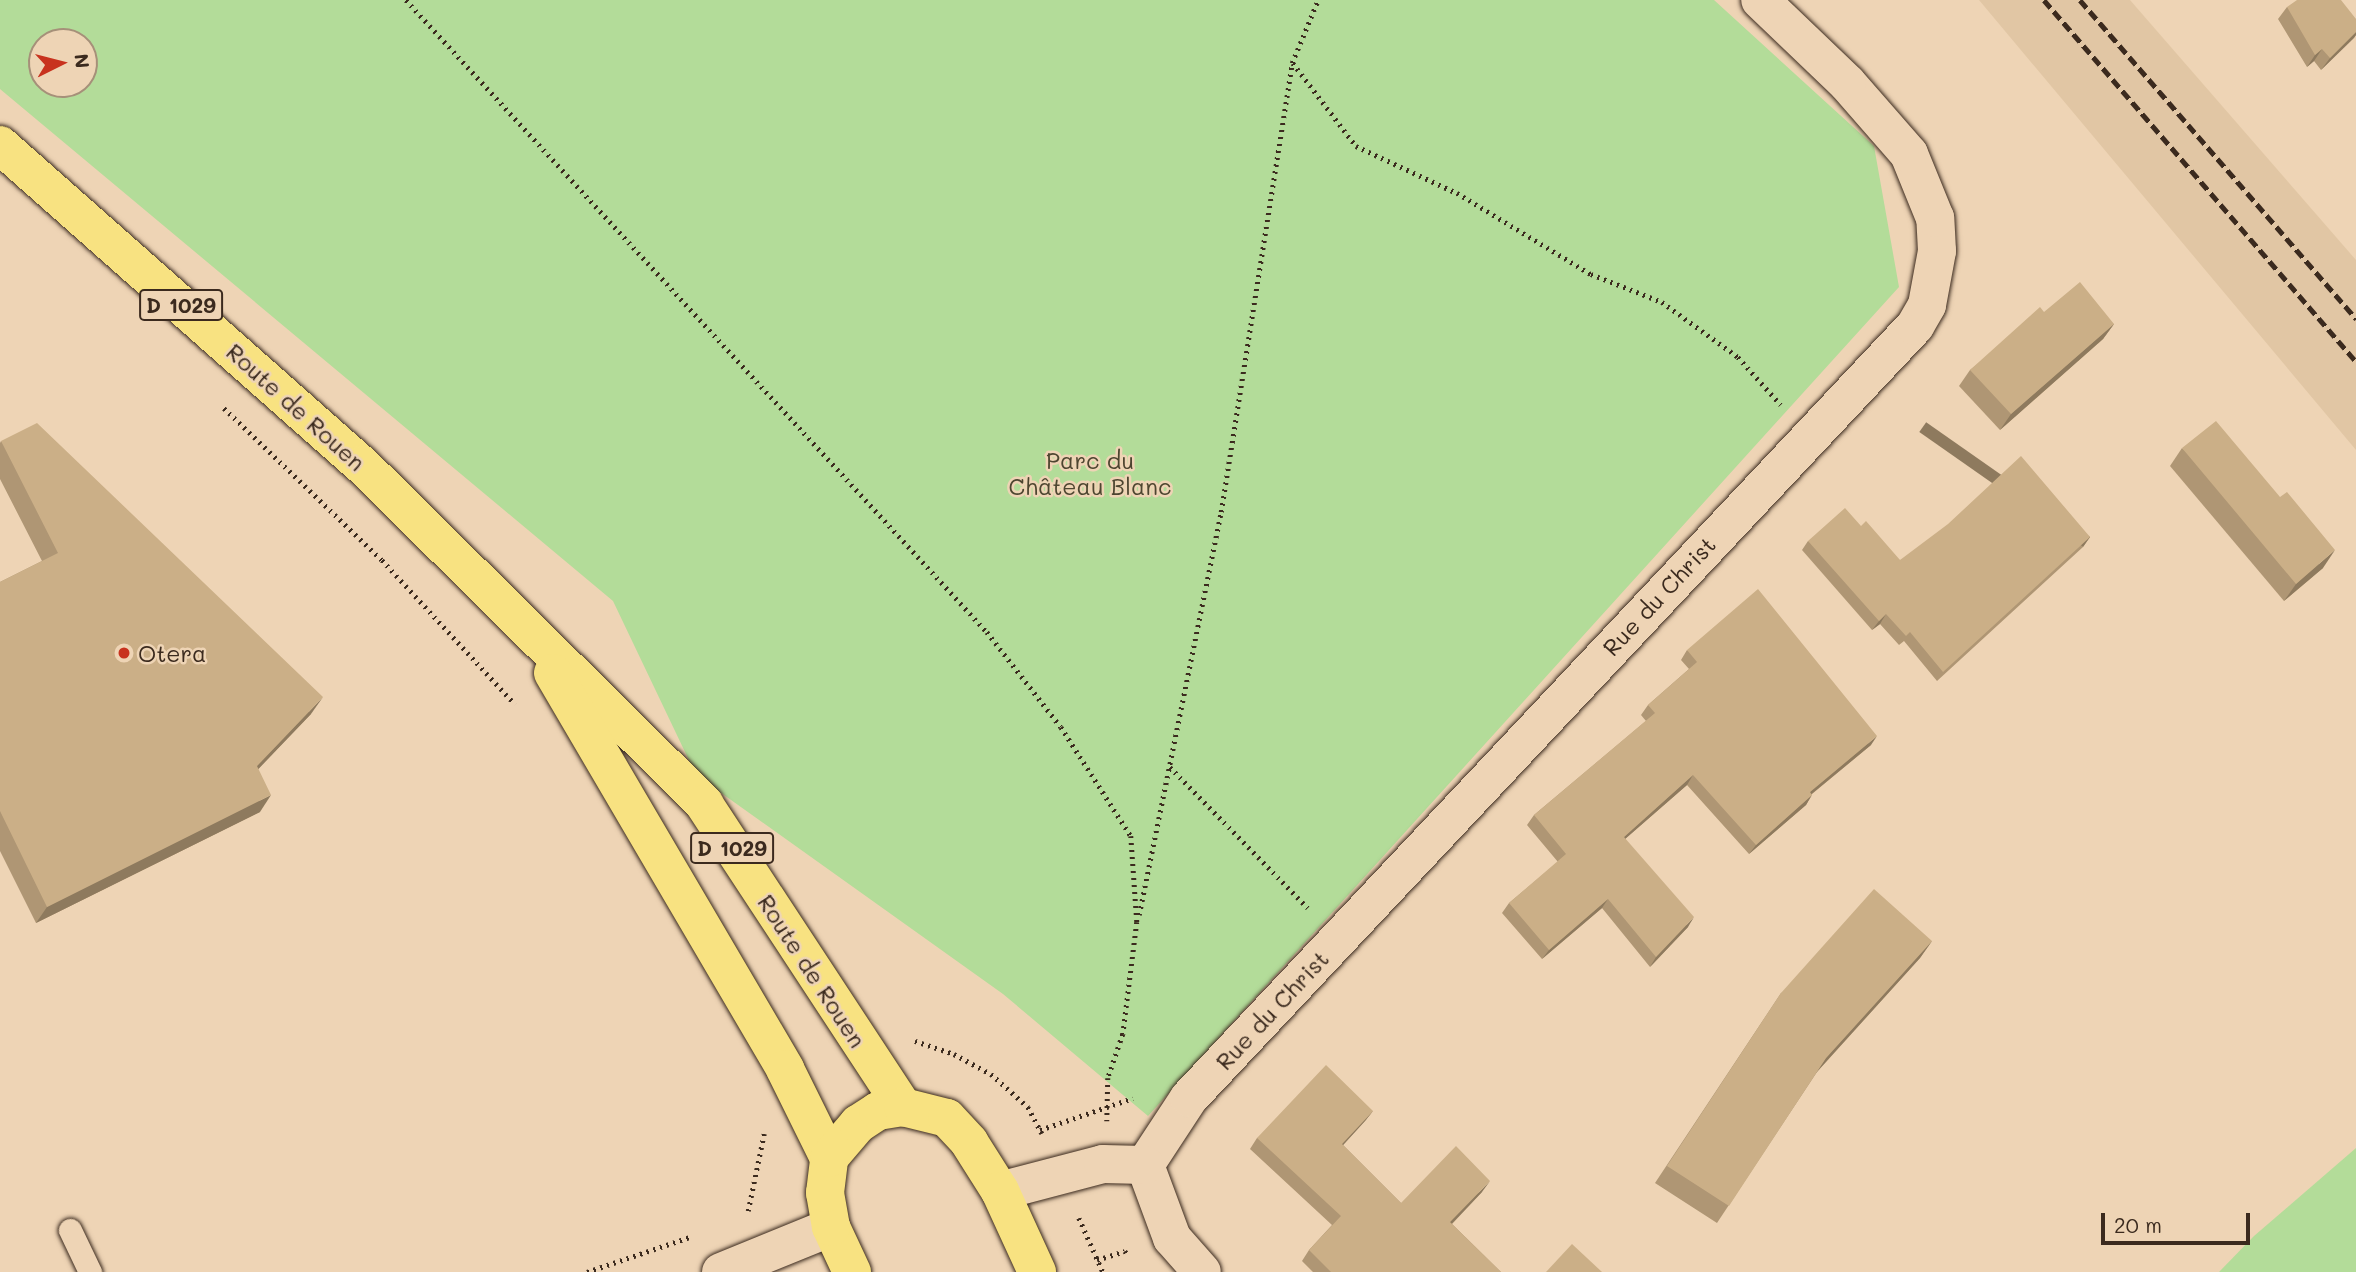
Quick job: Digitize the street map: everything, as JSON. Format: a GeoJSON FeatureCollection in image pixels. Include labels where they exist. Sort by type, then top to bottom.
{"type":"FeatureCollection","features":[{"type":"Feature","properties":{"kind":"main road","name":"Route de Rouen"},"geometry":{"type":"LineString","coordinates":[[0,145],[362,464],[704,804],[903,1107]]}},
{"type":"Feature","properties":{"kind":"main road","name":"Route de Rouen"},"geometry":{"type":"LineString","coordinates":[[521,621],[778,1057],[829,1158]]}},
{"type":"Feature","properties":{"kind":"main road"},"geometry":{"type":"LineString","coordinates":[[852,1272],[831,1227],[825,1193],[829,1158],[858,1124],[878,1111],[903,1107],[947,1118],[969,1142],[1000,1191],[1037,1272]]}},
{"type":"Feature","properties":{"kind":"street","name":"Rue du Christ"},"geometry":{"type":"LineString","coordinates":[[1145,1165],[1189,1098],[1915,326],[1927,305],[1937,251],[1935,218],[1909,154],[1847,83],[1760,0]]}},
{"type":"Feature","properties":{"kind":"street"},"geometry":{"type":"LineString","coordinates":[[1000,1191],[1103,1164],[1145,1165],[1172,1238],[1202,1272]]}},
{"type":"Feature","properties":{"kind":"street"},"geometry":{"type":"LineString","coordinates":[[721,1272],[831,1227]]}},
{"type":"Feature","properties":{"kind":"lane"},"geometry":{"type":"LineString","coordinates":[[70,1230],[90,1272]]}},
{"type":"Feature","properties":{"kind":"path"},"geometry":{"type":"LineString","coordinates":[[406,0],[987,632],[1061,727],[1131,836],[1137,922]]}},
{"type":"Feature","properties":{"kind":"path"},"geometry":{"type":"LineString","coordinates":[[1103,1164],[1108,1078],[1123,1034],[1137,922],[1221,512],[1293,63],[1318,0]]}},
{"type":"Feature","properties":{"kind":"path"},"geometry":{"type":"LineString","coordinates":[[1293,63],[1356,146],[1457,193],[1591,274],[1662,302],[1738,357],[1786,412]]}},
{"type":"Feature","properties":{"kind":"path"},"geometry":{"type":"LineString","coordinates":[[221,405],[382,560],[524,714]]}},
{"type":"Feature","properties":{"kind":"path"},"geometry":{"type":"LineString","coordinates":[[1169,766],[1314,913]]}},
{"type":"Feature","properties":{"kind":"path"},"geometry":{"type":"LineString","coordinates":[[587,1272],[698,1234]]}},
{"type":"Feature","properties":{"kind":"path"},"geometry":{"type":"LineString","coordinates":[[1097,1260],[1125,1251],[1131,1258]]}},
{"type":"Feature","properties":{"kind":"shaded area"},"geometry":{"type":"Polygon","coordinates":[[[1979,0],[2130,0],[2356,260],[2356,450],[1979,0]]]}},
{"type":"Feature","properties":{"kind":"green space","name":"Parc du Château Blanc"},"geometry":{"type":"Polygon","coordinates":[[[0,0],[1714,0],[1874,146],[1899,287],[1148,1116],[1003,994],[696,775],[613,601],[0,89],[0,0]]]}},
{"type":"Feature","properties":{"kind":"green space"},"geometry":{"type":"Polygon","coordinates":[[[2356,1148],[2356,1272],[2219,1272],[2254,1236],[2356,1148]]]}},
{"type":"Feature","properties":{"kind":"building"},"geometry":{"type":"Polygon","coordinates":[[[2297,0],[2341,0],[2356,19],[2356,32],[2330,58],[2322,49],[2315,55],[2287,7],[2297,0]]]}},
{"type":"Feature","properties":{"kind":"building"},"geometry":{"type":"Polygon","coordinates":[[[2080,282],[2114,324],[2011,414],[1970,370],[2040,307],[2044,312],[2080,282]]]}},
{"type":"Feature","properties":{"kind":"building"},"geometry":{"type":"Polygon","coordinates":[[[2216,421],[2280,497],[2287,492],[2335,550],[2296,584],[2182,448],[2216,421]]]}},
{"type":"Feature","properties":{"kind":"building","name":"Otera"},"geometry":{"type":"Polygon","coordinates":[[[37,423],[323,697],[257,766],[271,795],[47,907],[0,811],[0,582],[58,553],[1,441],[37,423]]]}},
{"type":"Feature","properties":{"kind":"building"},"geometry":{"type":"Polygon","coordinates":[[[2021,456],[2090,537],[1943,672],[1910,632],[1906,636],[1886,614],[1879,621],[1808,541],[1845,508],[1861,526],[1866,521],[1900,560],[1948,524],[2021,456]]]}},
{"type":"Feature","properties":{"kind":"building"},"geometry":{"type":"Polygon","coordinates":[[[1758,589],[1877,736],[1810,792],[1812,795],[1756,845],[1693,775],[1624,837],[1694,917],[1656,957],[1608,899],[1549,950],[1509,903],[1566,854],[1534,815],[1655,713],[1648,705],[1697,662],[1687,650],[1758,589]]]}},
{"type":"Feature","properties":{"kind":"building"},"geometry":{"type":"Polygon","coordinates":[[[1874,889],[1932,941],[1826,1058],[1729,1206],[1667,1166],[1781,993],[1874,889]]]}},
{"type":"Feature","properties":{"kind":"building"},"geometry":{"type":"Polygon","coordinates":[[[1326,1065],[1373,1111],[1342,1144],[1401,1203],[1456,1146],[1490,1181],[1450,1222],[1501,1272],[1331,1272],[1309,1250],[1341,1216],[1257,1138],[1326,1065]]]}},
{"type":"Feature","properties":{"kind":"building"},"geometry":{"type":"Polygon","coordinates":[[[1572,1244],[1602,1272],[1546,1272],[1572,1244]]]}},
{"type":"Feature","properties":{"kind":"railway"},"geometry":{"type":"LineString","coordinates":[[2044,0],[2356,362]]}},
{"type":"Feature","properties":{"kind":"railway"},"geometry":{"type":"LineString","coordinates":[[2080,0],[2356,319]]}},
{"type":"Feature","properties":{"kind":"place","name":"Otera"},"geometry":{"type":"Point","coordinates":[124,653]}}]}
